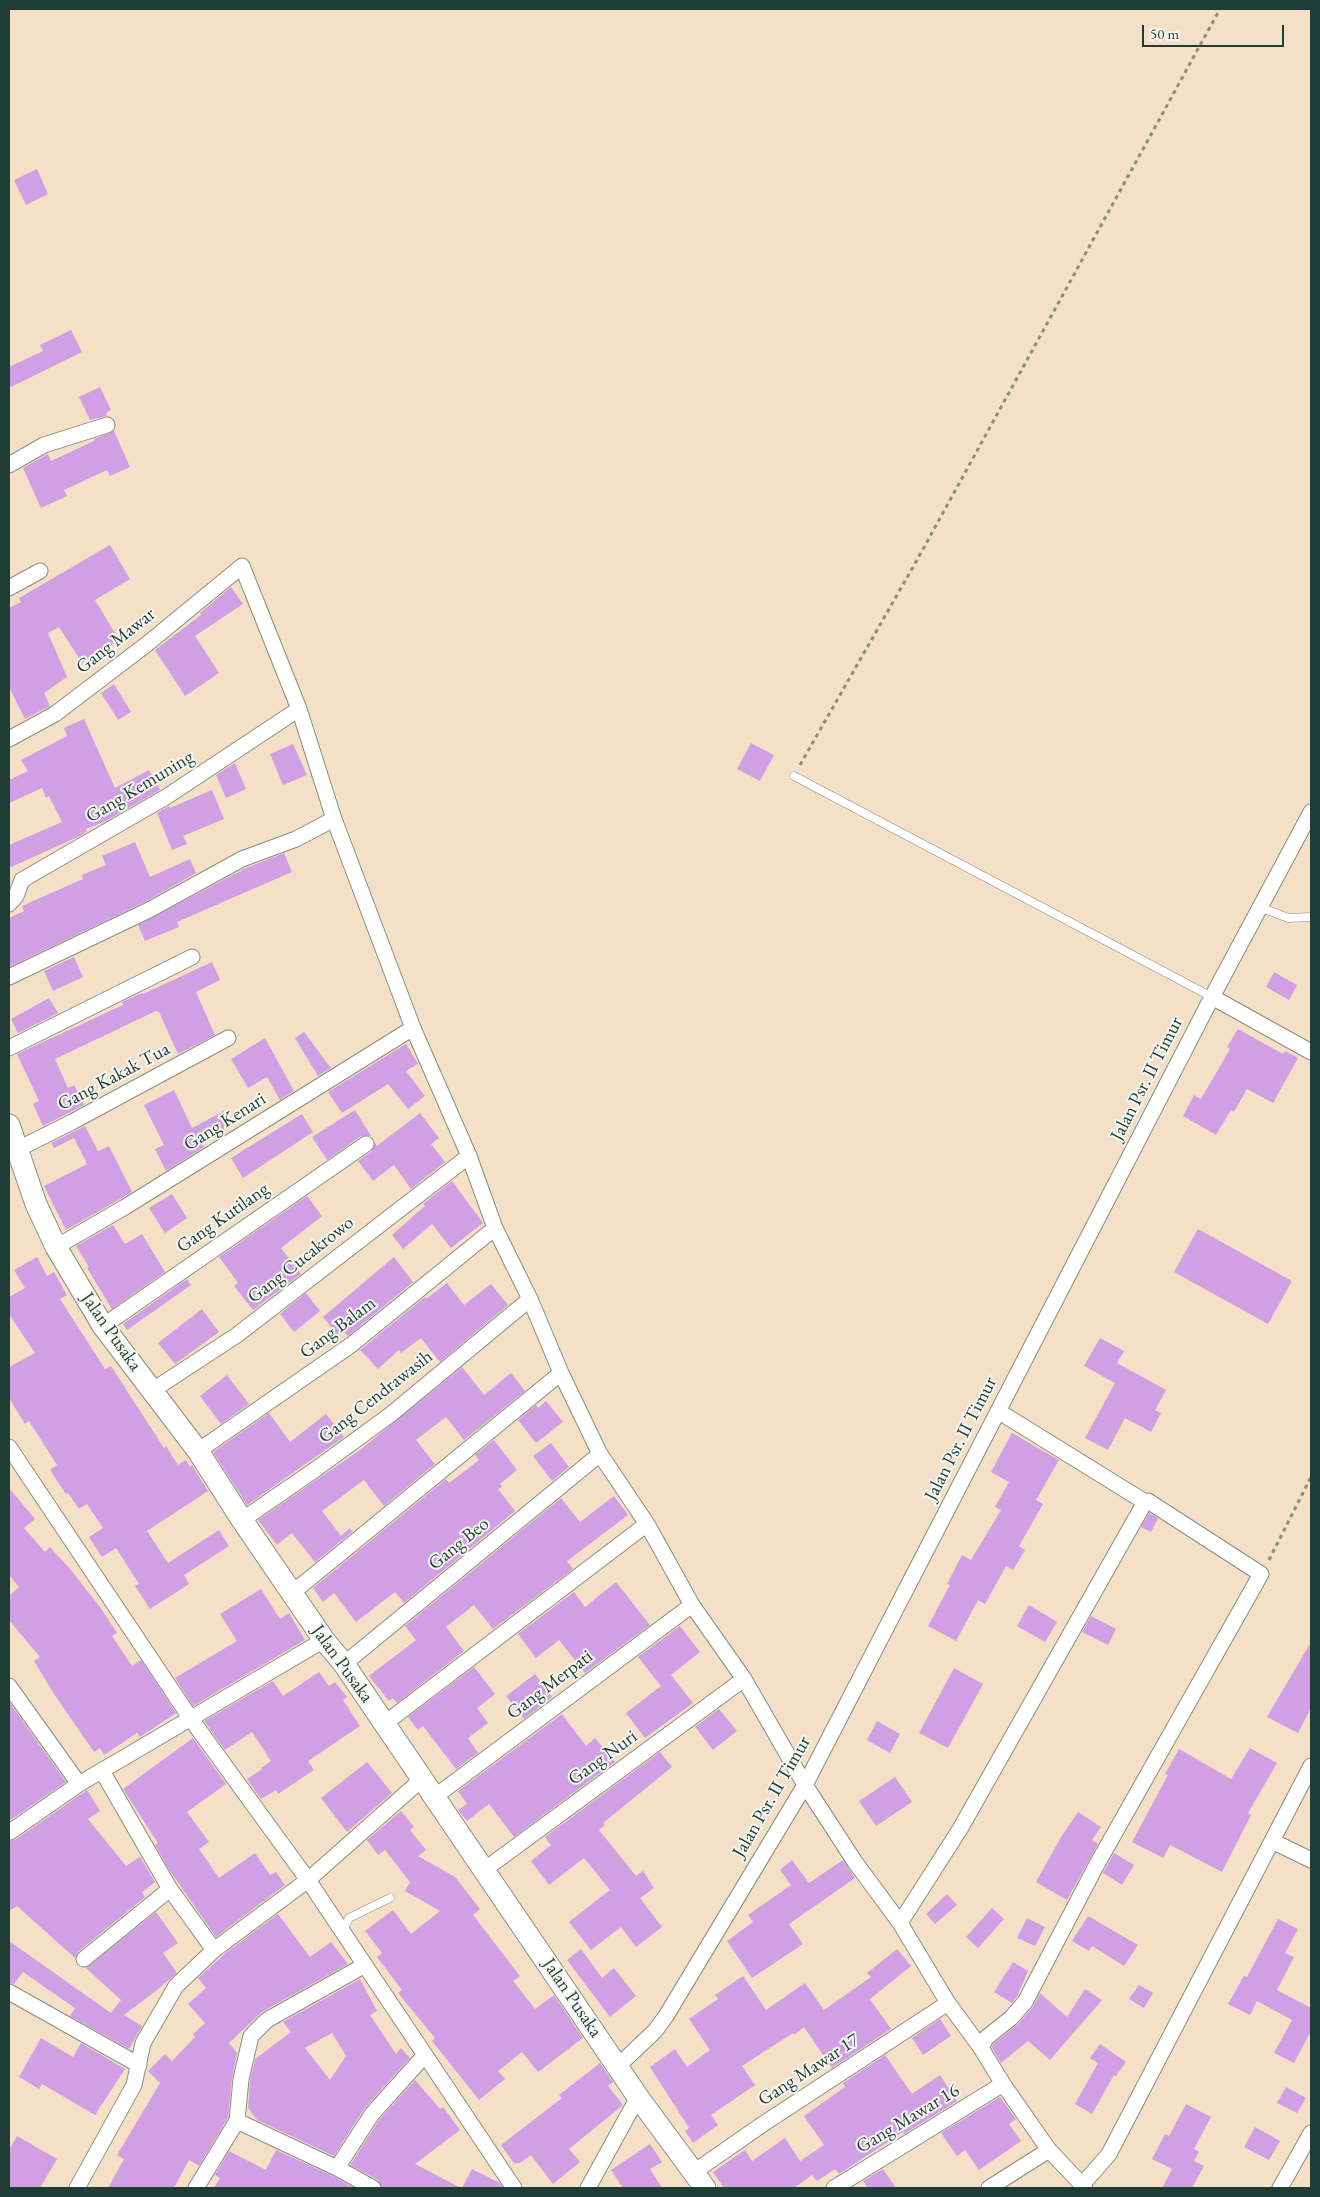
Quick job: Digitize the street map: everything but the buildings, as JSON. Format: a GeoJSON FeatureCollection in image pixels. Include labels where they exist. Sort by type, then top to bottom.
{"type":"FeatureCollection","features":[{"type":"Feature","properties":{"kind":"main road","name":"Jalan Pusaka"},"geometry":{"type":"LineString","coordinates":[[9,1125],[36,1204],[56,1247],[103,1326],[198,1451],[242,1520],[324,1640],[344,1664],[427,1789],[638,2097],[699,2180]]}},
{"type":"Feature","properties":{"kind":"street"},"geometry":{"type":"LineString","coordinates":[[9,464],[44,445],[107,425]]}},
{"type":"Feature","properties":{"kind":"street","name":"Gang Mawar"},"geometry":{"type":"LineString","coordinates":[[9,739],[54,714],[147,644],[242,566],[299,708]]}},
{"type":"Feature","properties":{"kind":"street"},"geometry":{"type":"LineString","coordinates":[[9,588],[40,571]]}},
{"type":"Feature","properties":{"kind":"street"},"geometry":{"type":"LineString","coordinates":[[299,708],[334,819],[413,1028],[469,1156],[495,1228],[530,1299],[561,1373],[600,1454],[647,1524],[692,1605],[744,1679],[805,1785],[855,1862],[900,1923],[948,2003],[981,2048],[1003,2084],[1049,2150],[1083,2186],[1109,2154],[1311,1766]]}},
{"type":"Feature","properties":{"kind":"street","name":"Gang Kemuning"},"geometry":{"type":"LineString","coordinates":[[9,904],[16,896],[22,880],[166,797],[299,708]]}},
{"type":"Feature","properties":{"kind":"street","name":"Jalan Psr. II Timur"},"geometry":{"type":"LineString","coordinates":[[618,2066],[644,2042],[666,2016],[805,1785],[1212,997],[1311,812]]}},
{"type":"Feature","properties":{"kind":"street"},"geometry":{"type":"LineString","coordinates":[[9,977],[149,910],[242,859],[296,839],[334,819]]}},
{"type":"Feature","properties":{"kind":"street"},"geometry":{"type":"LineString","coordinates":[[9,1048],[192,957]]}},
{"type":"Feature","properties":{"kind":"street"},"geometry":{"type":"LineString","coordinates":[[1212,997],[1311,1052]]}},
{"type":"Feature","properties":{"kind":"street","name":"Gang Kenari"},"geometry":{"type":"LineString","coordinates":[[56,1247],[134,1202],[413,1028]]}},
{"type":"Feature","properties":{"kind":"street","name":"Gang Kakak Tua"},"geometry":{"type":"LineString","coordinates":[[18,1150],[228,1038]]}},
{"type":"Feature","properties":{"kind":"street","name":"Gang Kutilang"},"geometry":{"type":"LineString","coordinates":[[103,1326],[366,1144]]}},
{"type":"Feature","properties":{"kind":"street","name":"Gang Cucakrowo"},"geometry":{"type":"LineString","coordinates":[[153,1390],[237,1336],[469,1156]]}},
{"type":"Feature","properties":{"kind":"street","name":"Gang Balam"},"geometry":{"type":"LineString","coordinates":[[198,1451],[351,1346],[495,1228]]}},
{"type":"Feature","properties":{"kind":"street","name":"Gang Cendrawasih"},"geometry":{"type":"LineString","coordinates":[[242,1520],[390,1415],[530,1299]]}},
{"type":"Feature","properties":{"kind":"street"},"geometry":{"type":"LineString","coordinates":[[292,1593],[561,1373]]}},
{"type":"Feature","properties":{"kind":"street"},"geometry":{"type":"LineString","coordinates":[[981,2048],[986,2038],[1011,2018],[1026,2002],[1096,1866],[1261,1574],[1148,1501],[1145,1502],[998,1411]]}},
{"type":"Feature","properties":{"kind":"street"},"geometry":{"type":"LineString","coordinates":[[9,1447],[191,1719],[308,1880],[514,2188]]}},
{"type":"Feature","properties":{"kind":"street","name":"Gang Beo"},"geometry":{"type":"LineString","coordinates":[[344,1664],[600,1454]]}},
{"type":"Feature","properties":{"kind":"street"},"geometry":{"type":"LineString","coordinates":[[900,1923],[960,1828],[1142,1503],[1145,1502]]}},
{"type":"Feature","properties":{"kind":"street"},"geometry":{"type":"LineString","coordinates":[[384,1724],[647,1524]]}},
{"type":"Feature","properties":{"kind":"street","name":"Gang Merpati"},"geometry":{"type":"LineString","coordinates":[[77,2188],[134,2085],[143,2043],[182,1979],[214,1950],[427,1789],[692,1605]]}},
{"type":"Feature","properties":{"kind":"street"},"geometry":{"type":"LineString","coordinates":[[10,1832],[79,1784],[324,1640]]}},
{"type":"Feature","properties":{"kind":"street","name":"Gang Nuri"},"geometry":{"type":"LineString","coordinates":[[484,1870],[744,1679]]}},
{"type":"Feature","properties":{"kind":"street"},"geometry":{"type":"LineString","coordinates":[[9,1686],[79,1784]]}},
{"type":"Feature","properties":{"kind":"street"},"geometry":{"type":"LineString","coordinates":[[102,1770],[170,1889],[214,1950]]}},
{"type":"Feature","properties":{"kind":"street"},"geometry":{"type":"LineString","coordinates":[[1272,1841],[1311,1860]]}},
{"type":"Feature","properties":{"kind":"street"},"geometry":{"type":"LineString","coordinates":[[84,1959],[170,1889]]}},
{"type":"Feature","properties":{"kind":"street"},"geometry":{"type":"LineString","coordinates":[[196,2188],[237,2120],[247,2048],[254,2032],[267,2020],[364,1965]]}},
{"type":"Feature","properties":{"kind":"street"},"geometry":{"type":"LineString","coordinates":[[9,1992],[139,2065]]}},
{"type":"Feature","properties":{"kind":"street","name":"Gang Mawar 17"},"geometry":{"type":"LineString","coordinates":[[699,2180],[763,2124],[948,2003]]}},
{"type":"Feature","properties":{"kind":"street"},"geometry":{"type":"LineString","coordinates":[[337,2168],[372,2114],[425,2055]]}},
{"type":"Feature","properties":{"kind":"street","name":"Gang Mawar 16"},"geometry":{"type":"LineString","coordinates":[[834,2188],[1003,2084]]}},
{"type":"Feature","properties":{"kind":"street"},"geometry":{"type":"LineString","coordinates":[[588,2188],[638,2097]]}},
{"type":"Feature","properties":{"kind":"street"},"geometry":{"type":"LineString","coordinates":[[237,2120],[337,2168],[373,2188]]}},
{"type":"Feature","properties":{"kind":"street"},"geometry":{"type":"LineString","coordinates":[[1280,2188],[1311,2133]]}},
{"type":"Feature","properties":{"kind":"street"},"geometry":{"type":"LineString","coordinates":[[989,2188],[1049,2150]]}},
{"type":"Feature","properties":{"kind":"lane"},"geometry":{"type":"LineString","coordinates":[[794,776],[1212,997]]}},
{"type":"Feature","properties":{"kind":"lane"},"geometry":{"type":"LineString","coordinates":[[1260,907],[1288,918],[1311,917]]}},
{"type":"Feature","properties":{"kind":"lane"},"geometry":{"type":"LineString","coordinates":[[343,1932],[349,1918],[390,1898]]}},
{"type":"Feature","properties":{"kind":"path"},"geometry":{"type":"LineString","coordinates":[[794,776],[922,551],[1220,9]]}},
{"type":"Feature","properties":{"kind":"path"},"geometry":{"type":"LineString","coordinates":[[1261,1574],[1311,1477]]}}]}
